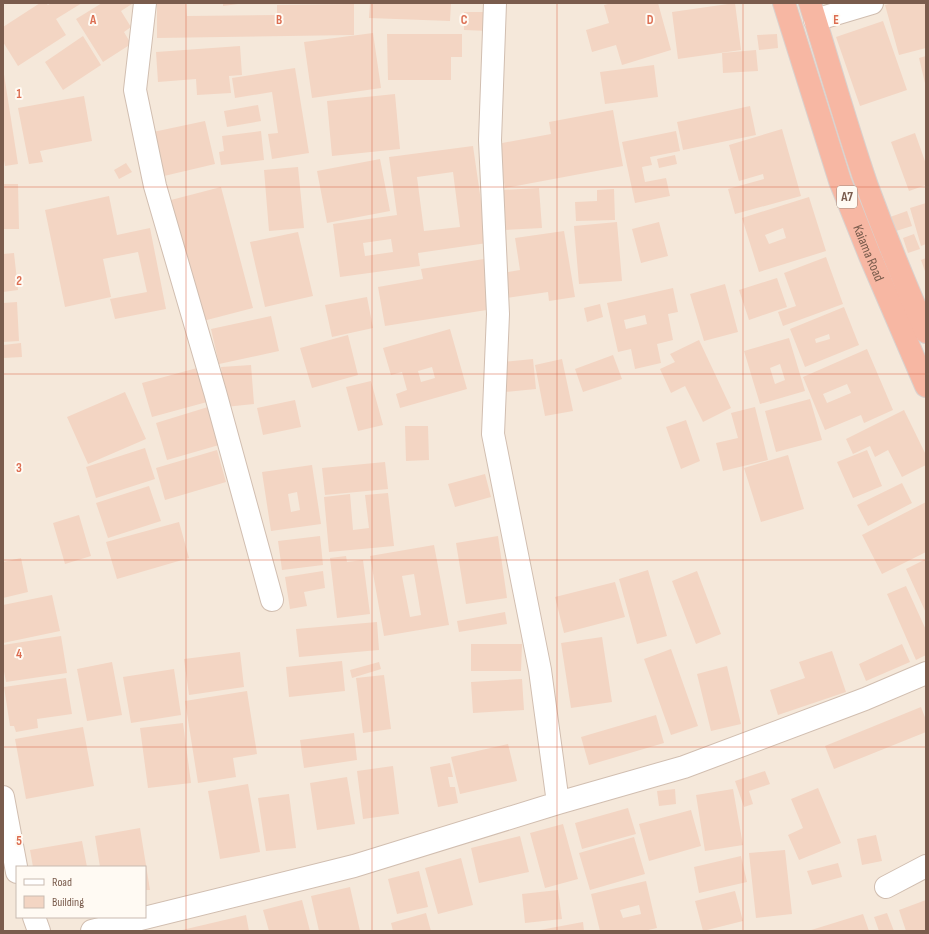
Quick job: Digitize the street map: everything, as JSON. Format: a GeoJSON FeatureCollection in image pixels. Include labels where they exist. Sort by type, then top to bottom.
{"type":"FeatureCollection","features":[{"type":"Feature","properties":{"kind":"highway","name":"Kaiama Road"},"geometry":{"type":"LineString","coordinates":[[784,3],[840,181],[870,256],[926,386]]}},
{"type":"Feature","properties":{"kind":"highway","name":"Kaiama Road"},"geometry":{"type":"LineString","coordinates":[[812,12],[867,184],[898,267],[926,332]]}},
{"type":"Feature","properties":{"kind":"street"},"geometry":{"type":"LineString","coordinates":[[145,3],[135,90],[155,186],[217,400],[272,600]]}},
{"type":"Feature","properties":{"kind":"street"},"geometry":{"type":"LineString","coordinates":[[495,3],[490,140],[498,314],[493,434],[540,670],[558,803]]}},
{"type":"Feature","properties":{"kind":"street"},"geometry":{"type":"LineString","coordinates":[[812,12],[872,3]]}},
{"type":"Feature","properties":{"kind":"street"},"geometry":{"type":"LineString","coordinates":[[146,918],[354,866],[684,766],[865,699],[926,673]]}},
{"type":"Feature","properties":{"kind":"street"},"geometry":{"type":"LineString","coordinates":[[3,797],[16,867]]}},
{"type":"Feature","properties":{"kind":"street"},"geometry":{"type":"LineString","coordinates":[[886,886],[926,866]]}},
{"type":"Feature","properties":{"kind":"street"},"geometry":{"type":"LineString","coordinates":[[34,918],[39,931]]}},
{"type":"Feature","properties":{"kind":"street"},"geometry":{"type":"LineString","coordinates":[[92,931],[144,918]]}},
{"type":"Feature","properties":{"kind":"shaded area"},"geometry":{"type":"Polygon","coordinates":[[[3,3],[926,3],[926,931],[3,931],[3,3]]]}},
{"type":"Feature","properties":{"kind":"building"},"geometry":{"type":"Polygon","coordinates":[[[40,3],[46,3],[48,5],[51,3],[82,3],[56,19],[66,35],[18,66],[3,42],[3,27],[40,3]]]}},
{"type":"Feature","properties":{"kind":"building"},"geometry":{"type":"Polygon","coordinates":[[[102,3],[132,4],[121,11],[131,27],[124,32],[131,44],[103,62],[76,19],[102,3]]]}},
{"type":"Feature","properties":{"kind":"building"},"geometry":{"type":"Polygon","coordinates":[[[157,3],[186,3],[187,16],[277,15],[277,5],[354,4],[354,35],[157,38],[157,3]]]}},
{"type":"Feature","properties":{"kind":"building"},"geometry":{"type":"Polygon","coordinates":[[[223,3],[238,3],[238,4],[223,6],[223,3]]]}},
{"type":"Feature","properties":{"kind":"building"},"geometry":{"type":"Polygon","coordinates":[[[370,3],[451,3],[450,21],[369,18],[370,3]]]}},
{"type":"Feature","properties":{"kind":"building"},"geometry":{"type":"Polygon","coordinates":[[[612,3],[658,3],[671,50],[622,65],[616,45],[592,52],[586,30],[609,23],[604,5],[612,3]]]}},
{"type":"Feature","properties":{"kind":"building"},"geometry":{"type":"Polygon","coordinates":[[[735,3],[741,50],[678,59],[672,12],[735,3]]]}},
{"type":"Feature","properties":{"kind":"building"},"geometry":{"type":"Polygon","coordinates":[[[893,3],[926,3],[926,48],[899,55],[885,5],[893,3]]]}},
{"type":"Feature","properties":{"kind":"building"},"geometry":{"type":"Polygon","coordinates":[[[464,12],[488,12],[488,31],[464,30],[464,12]]]}},
{"type":"Feature","properties":{"kind":"building"},"geometry":{"type":"Polygon","coordinates":[[[883,21],[907,90],[860,106],[836,37],[883,21]]]}},
{"type":"Feature","properties":{"kind":"building"},"geometry":{"type":"Polygon","coordinates":[[[373,33],[381,88],[312,98],[304,42],[373,33]]]}},
{"type":"Feature","properties":{"kind":"building"},"geometry":{"type":"Polygon","coordinates":[[[387,34],[462,34],[462,57],[451,57],[451,80],[388,80],[387,34]]]}},
{"type":"Feature","properties":{"kind":"building"},"geometry":{"type":"Polygon","coordinates":[[[777,34],[778,48],[759,50],[757,35],[777,34]]]}},
{"type":"Feature","properties":{"kind":"building"},"geometry":{"type":"Polygon","coordinates":[[[83,36],[101,65],[63,90],[45,62],[83,36]]]}},
{"type":"Feature","properties":{"kind":"building"},"geometry":{"type":"Polygon","coordinates":[[[240,46],[242,75],[229,76],[231,93],[197,95],[196,79],[158,82],[156,52],[240,46]]]}},
{"type":"Feature","properties":{"kind":"building"},"geometry":{"type":"Polygon","coordinates":[[[756,50],[758,71],[723,73],[722,53],[756,50]]]}},
{"type":"Feature","properties":{"kind":"building"},"geometry":{"type":"Polygon","coordinates":[[[926,56],[926,83],[925,83],[919,58],[926,56]]]}},
{"type":"Feature","properties":{"kind":"building"},"geometry":{"type":"Polygon","coordinates":[[[654,65],[658,97],[605,104],[600,72],[654,65]]]}},
{"type":"Feature","properties":{"kind":"building"},"geometry":{"type":"Polygon","coordinates":[[[3,68],[18,164],[5,166],[3,155],[3,68]]]}},
{"type":"Feature","properties":{"kind":"building"},"geometry":{"type":"Polygon","coordinates":[[[295,68],[309,153],[272,159],[268,134],[278,133],[272,92],[235,98],[232,78],[295,68]]]}},
{"type":"Feature","properties":{"kind":"building"},"geometry":{"type":"Polygon","coordinates":[[[395,94],[400,149],[332,156],[327,101],[395,94]]]}},
{"type":"Feature","properties":{"kind":"building"},"geometry":{"type":"Polygon","coordinates":[[[84,96],[92,141],[40,151],[43,162],[29,164],[18,108],[84,96]]]}},
{"type":"Feature","properties":{"kind":"building"},"geometry":{"type":"Polygon","coordinates":[[[258,105],[261,121],[227,127],[224,111],[258,105]]]}},
{"type":"Feature","properties":{"kind":"building"},"geometry":{"type":"Polygon","coordinates":[[[750,106],[756,135],[683,150],[677,122],[750,106]]]}},
{"type":"Feature","properties":{"kind":"building"},"geometry":{"type":"Polygon","coordinates":[[[613,110],[623,166],[505,188],[497,144],[551,134],[549,122],[613,110]]]}},
{"type":"Feature","properties":{"kind":"building"},"geometry":{"type":"Polygon","coordinates":[[[205,121],[215,164],[164,176],[153,132],[205,121]]]}},
{"type":"Feature","properties":{"kind":"building"},"geometry":{"type":"Polygon","coordinates":[[[782,129],[801,196],[735,214],[728,189],[764,179],[763,174],[739,181],[729,145],[782,129]]]}},
{"type":"Feature","properties":{"kind":"building"},"geometry":{"type":"Polygon","coordinates":[[[261,131],[264,160],[221,165],[219,152],[224,151],[222,136],[261,131]]]}},
{"type":"Feature","properties":{"kind":"building"},"geometry":{"type":"Polygon","coordinates":[[[676,131],[680,151],[650,157],[652,165],[642,167],[645,182],[666,178],[670,196],[635,203],[622,142],[676,131]]]}},
{"type":"Feature","properties":{"kind":"building"},"geometry":{"type":"Polygon","coordinates":[[[915,133],[926,164],[926,185],[909,191],[891,142],[915,133]]]}},
{"type":"Feature","properties":{"kind":"building"},"geometry":{"type":"Polygon","coordinates":[[[473,146],[487,243],[418,253],[420,266],[340,277],[333,224],[397,215],[389,157],[473,146]],[[453,172],[417,177],[424,231],[460,227],[453,172]],[[391,239],[363,243],[365,256],[393,252],[391,239]]]}},
{"type":"Feature","properties":{"kind":"building"},"geometry":{"type":"Polygon","coordinates":[[[675,155],[677,164],[659,168],[657,159],[675,155]]]}},
{"type":"Feature","properties":{"kind":"building"},"geometry":{"type":"Polygon","coordinates":[[[380,159],[390,211],[327,223],[317,171],[380,159]]]}},
{"type":"Feature","properties":{"kind":"building"},"geometry":{"type":"Polygon","coordinates":[[[126,163],[132,172],[119,179],[114,170],[126,163]]]}},
{"type":"Feature","properties":{"kind":"building"},"geometry":{"type":"Polygon","coordinates":[[[298,167],[304,228],[269,231],[264,170],[298,167]]]}},
{"type":"Feature","properties":{"kind":"building"},"geometry":{"type":"Polygon","coordinates":[[[3,184],[18,184],[19,229],[3,229],[3,184]]]}},
{"type":"Feature","properties":{"kind":"building"},"geometry":{"type":"Polygon","coordinates":[[[221,187],[253,308],[203,321],[171,200],[221,187]]]}},
{"type":"Feature","properties":{"kind":"building"},"geometry":{"type":"Polygon","coordinates":[[[539,188],[542,228],[504,230],[501,190],[539,188]]]}},
{"type":"Feature","properties":{"kind":"building"},"geometry":{"type":"Polygon","coordinates":[[[614,189],[615,220],[576,221],[575,202],[597,201],[597,190],[614,189]]]}},
{"type":"Feature","properties":{"kind":"building"},"geometry":{"type":"Polygon","coordinates":[[[109,196],[117,235],[150,228],[166,309],[115,319],[110,299],[147,292],[138,252],[103,259],[111,297],[65,307],[45,210],[109,196]]]}},
{"type":"Feature","properties":{"kind":"building"},"geometry":{"type":"Polygon","coordinates":[[[809,197],[826,251],[759,272],[742,218],[809,197]],[[783,228],[765,235],[769,244],[786,238],[783,228]]]}},
{"type":"Feature","properties":{"kind":"building"},"geometry":{"type":"Polygon","coordinates":[[[926,203],[926,244],[921,246],[910,208],[926,203]]]}},
{"type":"Feature","properties":{"kind":"building"},"geometry":{"type":"Polygon","coordinates":[[[907,211],[912,226],[896,231],[890,217],[907,211]]]}},
{"type":"Feature","properties":{"kind":"building"},"geometry":{"type":"Polygon","coordinates":[[[617,222],[622,281],[579,284],[574,226],[617,222]]]}},
{"type":"Feature","properties":{"kind":"building"},"geometry":{"type":"Polygon","coordinates":[[[659,222],[668,256],[641,263],[632,229],[659,222]]]}},
{"type":"Feature","properties":{"kind":"building"},"geometry":{"type":"Polygon","coordinates":[[[564,231],[575,297],[549,301],[548,292],[506,298],[502,273],[520,270],[515,238],[564,231]]]}},
{"type":"Feature","properties":{"kind":"building"},"geometry":{"type":"Polygon","coordinates":[[[298,232],[313,296],[265,307],[250,242],[298,232]]]}},
{"type":"Feature","properties":{"kind":"building"},"geometry":{"type":"Polygon","coordinates":[[[914,234],[920,249],[908,253],[903,238],[914,234]]]}},
{"type":"Feature","properties":{"kind":"building"},"geometry":{"type":"Polygon","coordinates":[[[14,253],[18,290],[3,292],[3,254],[14,253]]]}},
{"type":"Feature","properties":{"kind":"building"},"geometry":{"type":"Polygon","coordinates":[[[826,257],[843,304],[783,326],[778,312],[796,306],[784,273],[826,257]]]}},
{"type":"Feature","properties":{"kind":"building"},"geometry":{"type":"Polygon","coordinates":[[[926,258],[926,274],[921,260],[926,258]]]}},
{"type":"Feature","properties":{"kind":"building"},"geometry":{"type":"Polygon","coordinates":[[[484,259],[493,309],[385,326],[378,287],[423,279],[421,269],[484,259]]]}},
{"type":"Feature","properties":{"kind":"building"},"geometry":{"type":"Polygon","coordinates":[[[777,278],[787,307],[749,320],[739,290],[777,278]]]}},
{"type":"Feature","properties":{"kind":"building"},"geometry":{"type":"Polygon","coordinates":[[[725,284],[738,332],[704,341],[690,294],[725,284]]]}},
{"type":"Feature","properties":{"kind":"building"},"geometry":{"type":"Polygon","coordinates":[[[673,288],[678,312],[668,314],[673,340],[657,344],[661,363],[635,369],[631,349],[618,352],[607,303],[673,288]],[[645,315],[624,320],[626,329],[647,324],[645,315]]]}},
{"type":"Feature","properties":{"kind":"building"},"geometry":{"type":"Polygon","coordinates":[[[367,297],[373,328],[332,337],[325,305],[367,297]]]}},
{"type":"Feature","properties":{"kind":"building"},"geometry":{"type":"Polygon","coordinates":[[[17,302],[19,341],[3,342],[3,303],[17,302]]]}},
{"type":"Feature","properties":{"kind":"building"},"geometry":{"type":"Polygon","coordinates":[[[600,304],[603,317],[587,322],[584,308],[600,304]]]}},
{"type":"Feature","properties":{"kind":"building"},"geometry":{"type":"Polygon","coordinates":[[[844,307],[859,345],[805,367],[790,329],[844,307]],[[829,334],[815,339],[816,343],[830,339],[829,334]]]}},
{"type":"Feature","properties":{"kind":"building"},"geometry":{"type":"Polygon","coordinates":[[[271,316],[279,351],[219,364],[211,329],[271,316]]]}},
{"type":"Feature","properties":{"kind":"building"},"geometry":{"type":"Polygon","coordinates":[[[450,329],[467,389],[400,408],[396,394],[407,390],[402,372],[391,375],[383,348],[450,329]],[[432,367],[418,371],[421,382],[435,378],[432,367]]]}},
{"type":"Feature","properties":{"kind":"building"},"geometry":{"type":"Polygon","coordinates":[[[348,335],[358,375],[312,388],[300,348],[348,335]]]}},
{"type":"Feature","properties":{"kind":"building"},"geometry":{"type":"Polygon","coordinates":[[[789,338],[805,391],[760,404],[744,351],[789,338]],[[780,364],[770,368],[775,384],[785,380],[780,364]]]}},
{"type":"Feature","properties":{"kind":"building"},"geometry":{"type":"Polygon","coordinates":[[[699,340],[731,408],[703,422],[685,386],[671,393],[660,369],[675,362],[670,354],[699,340]]]}},
{"type":"Feature","properties":{"kind":"building"},"geometry":{"type":"Polygon","coordinates":[[[21,343],[22,357],[3,358],[3,345],[21,343]]]}},
{"type":"Feature","properties":{"kind":"building"},"geometry":{"type":"Polygon","coordinates":[[[867,349],[893,410],[864,423],[861,415],[825,430],[803,377],[867,349]],[[847,384],[823,394],[827,403],[851,393],[847,384]]]}},
{"type":"Feature","properties":{"kind":"building"},"geometry":{"type":"Polygon","coordinates":[[[613,355],[622,379],[583,392],[575,369],[613,355]]]}},
{"type":"Feature","properties":{"kind":"building"},"geometry":{"type":"Polygon","coordinates":[[[533,359],[536,389],[505,392],[502,362],[533,359]]]}},
{"type":"Feature","properties":{"kind":"building"},"geometry":{"type":"Polygon","coordinates":[[[562,359],[573,411],[545,416],[535,365],[562,359]]]}},
{"type":"Feature","properties":{"kind":"building"},"geometry":{"type":"Polygon","coordinates":[[[251,365],[254,404],[225,407],[221,367],[251,365]]]}},
{"type":"Feature","properties":{"kind":"building"},"geometry":{"type":"Polygon","coordinates":[[[197,368],[207,402],[152,417],[142,383],[197,368]]]}},
{"type":"Feature","properties":{"kind":"building"},"geometry":{"type":"Polygon","coordinates":[[[371,381],[383,425],[358,431],[346,387],[371,381]]]}},
{"type":"Feature","properties":{"kind":"building"},"geometry":{"type":"Polygon","coordinates":[[[125,392],[146,439],[88,464],[67,417],[125,392]]]}},
{"type":"Feature","properties":{"kind":"building"},"geometry":{"type":"Polygon","coordinates":[[[810,399],[822,440],[776,452],[765,411],[810,399]]]}},
{"type":"Feature","properties":{"kind":"building"},"geometry":{"type":"Polygon","coordinates":[[[295,400],[301,427],[263,435],[257,408],[295,400]]]}},
{"type":"Feature","properties":{"kind":"building"},"geometry":{"type":"Polygon","coordinates":[[[208,407],[219,445],[167,460],[156,423],[208,407]]]}},
{"type":"Feature","properties":{"kind":"building"},"geometry":{"type":"Polygon","coordinates":[[[755,407],[768,460],[723,471],[716,443],[738,438],[731,413],[755,407]]]}},
{"type":"Feature","properties":{"kind":"building"},"geometry":{"type":"Polygon","coordinates":[[[904,410],[926,455],[926,465],[902,477],[888,450],[875,457],[870,446],[853,454],[846,439],[904,410]]]}},
{"type":"Feature","properties":{"kind":"building"},"geometry":{"type":"Polygon","coordinates":[[[686,420],[700,461],[681,469],[666,427],[686,420]]]}},
{"type":"Feature","properties":{"kind":"building"},"geometry":{"type":"Polygon","coordinates":[[[405,426],[428,426],[429,460],[406,461],[405,426]]]}},
{"type":"Feature","properties":{"kind":"building"},"geometry":{"type":"Polygon","coordinates":[[[145,448],[155,479],[96,498],[86,467],[145,448]]]}},
{"type":"Feature","properties":{"kind":"building"},"geometry":{"type":"Polygon","coordinates":[[[217,450],[226,482],[165,500],[156,468],[217,450]]]}},
{"type":"Feature","properties":{"kind":"building"},"geometry":{"type":"Polygon","coordinates":[[[867,450],[882,486],[853,498],[837,462],[867,450]]]}},
{"type":"Feature","properties":{"kind":"building"},"geometry":{"type":"Polygon","coordinates":[[[788,455],[804,509],[761,522],[744,468],[788,455]]]}},
{"type":"Feature","properties":{"kind":"building"},"geometry":{"type":"Polygon","coordinates":[[[385,462],[388,489],[325,495],[322,468],[385,462]]]}},
{"type":"Feature","properties":{"kind":"building"},"geometry":{"type":"Polygon","coordinates":[[[312,465],[321,524],[271,531],[262,472],[312,465]],[[297,492],[288,494],[291,512],[300,510],[297,492]]]}},
{"type":"Feature","properties":{"kind":"building"},"geometry":{"type":"Polygon","coordinates":[[[485,474],[491,497],[455,507],[448,484],[485,474]]]}},
{"type":"Feature","properties":{"kind":"building"},"geometry":{"type":"Polygon","coordinates":[[[902,483],[912,503],[868,526],[857,505],[902,483]]]}},
{"type":"Feature","properties":{"kind":"building"},"geometry":{"type":"Polygon","coordinates":[[[149,486],[161,521],[108,538],[96,503],[149,486]]]}},
{"type":"Feature","properties":{"kind":"building"},"geometry":{"type":"Polygon","coordinates":[[[388,493],[394,546],[329,552],[324,497],[350,494],[353,530],[369,528],[365,495],[388,493]]]}},
{"type":"Feature","properties":{"kind":"building"},"geometry":{"type":"Polygon","coordinates":[[[926,502],[926,552],[882,574],[862,535],[926,502]]]}},
{"type":"Feature","properties":{"kind":"building"},"geometry":{"type":"Polygon","coordinates":[[[79,515],[91,556],[65,564],[53,523],[79,515]]]}},
{"type":"Feature","properties":{"kind":"building"},"geometry":{"type":"Polygon","coordinates":[[[179,522],[189,558],[117,579],[106,542],[179,522]]]}},
{"type":"Feature","properties":{"kind":"building"},"geometry":{"type":"Polygon","coordinates":[[[320,536],[323,565],[282,570],[278,541],[320,536]]]}},
{"type":"Feature","properties":{"kind":"building"},"geometry":{"type":"Polygon","coordinates":[[[498,536],[507,598],[466,604],[456,543],[498,536]]]}},
{"type":"Feature","properties":{"kind":"building"},"geometry":{"type":"Polygon","coordinates":[[[434,545],[449,625],[384,636],[370,556],[434,545]],[[414,574],[402,576],[410,617],[421,615],[414,574]]]}},
{"type":"Feature","properties":{"kind":"building"},"geometry":{"type":"Polygon","coordinates":[[[346,556],[347,562],[363,560],[370,614],[337,618],[330,558],[346,556]]]}},
{"type":"Feature","properties":{"kind":"building"},"geometry":{"type":"Polygon","coordinates":[[[21,558],[28,592],[3,598],[3,562],[21,558]]]}},
{"type":"Feature","properties":{"kind":"building"},"geometry":{"type":"Polygon","coordinates":[[[926,559],[926,613],[906,569],[926,559]]]}},
{"type":"Feature","properties":{"kind":"building"},"geometry":{"type":"Polygon","coordinates":[[[648,570],[667,636],[637,644],[619,579],[648,570]]]}},
{"type":"Feature","properties":{"kind":"building"},"geometry":{"type":"Polygon","coordinates":[[[323,571],[325,588],[304,592],[307,606],[290,609],[285,577],[323,571]]]}},
{"type":"Feature","properties":{"kind":"building"},"geometry":{"type":"Polygon","coordinates":[[[697,571],[721,634],[696,644],[672,581],[697,571]]]}},
{"type":"Feature","properties":{"kind":"building"},"geometry":{"type":"Polygon","coordinates":[[[615,582],[625,617],[564,633],[555,597],[615,582]]]}},
{"type":"Feature","properties":{"kind":"building"},"geometry":{"type":"Polygon","coordinates":[[[906,586],[926,630],[926,655],[916,660],[887,594],[906,586]]]}},
{"type":"Feature","properties":{"kind":"building"},"geometry":{"type":"Polygon","coordinates":[[[52,595],[60,631],[3,643],[3,605],[52,595]]]}},
{"type":"Feature","properties":{"kind":"building"},"geometry":{"type":"Polygon","coordinates":[[[505,612],[507,624],[459,632],[457,621],[505,612]]]}},
{"type":"Feature","properties":{"kind":"building"},"geometry":{"type":"Polygon","coordinates":[[[377,622],[379,650],[299,657],[296,629],[377,622]]]}},
{"type":"Feature","properties":{"kind":"building"},"geometry":{"type":"Polygon","coordinates":[[[61,636],[67,673],[6,682],[3,666],[3,645],[61,636]]]}},
{"type":"Feature","properties":{"kind":"building"},"geometry":{"type":"Polygon","coordinates":[[[602,637],[612,702],[571,708],[561,643],[602,637]]]}},
{"type":"Feature","properties":{"kind":"building"},"geometry":{"type":"Polygon","coordinates":[[[471,644],[522,644],[521,671],[471,671],[471,644]]]}},
{"type":"Feature","properties":{"kind":"building"},"geometry":{"type":"Polygon","coordinates":[[[902,644],[910,662],[866,681],[859,664],[902,644]]]}},
{"type":"Feature","properties":{"kind":"building"},"geometry":{"type":"Polygon","coordinates":[[[671,649],[698,726],[671,735],[644,659],[671,649]]]}},
{"type":"Feature","properties":{"kind":"building"},"geometry":{"type":"Polygon","coordinates":[[[832,651],[846,692],[778,715],[770,690],[805,678],[799,662],[832,651]]]}},
{"type":"Feature","properties":{"kind":"building"},"geometry":{"type":"Polygon","coordinates":[[[240,652],[244,687],[189,695],[184,659],[240,652]]]}},
{"type":"Feature","properties":{"kind":"building"},"geometry":{"type":"Polygon","coordinates":[[[342,661],[345,691],[289,697],[286,667],[342,661]]]}},
{"type":"Feature","properties":{"kind":"building"},"geometry":{"type":"Polygon","coordinates":[[[112,662],[122,715],[87,721],[77,669],[112,662]]]}},
{"type":"Feature","properties":{"kind":"building"},"geometry":{"type":"Polygon","coordinates":[[[379,662],[381,669],[352,678],[350,670],[379,662]]]}},
{"type":"Feature","properties":{"kind":"building"},"geometry":{"type":"Polygon","coordinates":[[[727,666],[741,724],[711,731],[697,674],[727,666]]]}},
{"type":"Feature","properties":{"kind":"building"},"geometry":{"type":"Polygon","coordinates":[[[174,669],[181,715],[131,723],[123,677],[174,669]]]}},
{"type":"Feature","properties":{"kind":"building"},"geometry":{"type":"Polygon","coordinates":[[[384,675],[391,729],[363,733],[356,678],[384,675]]]}},
{"type":"Feature","properties":{"kind":"building"},"geometry":{"type":"Polygon","coordinates":[[[66,678],[72,714],[37,719],[38,728],[16,732],[14,726],[10,726],[4,687],[66,678]]]}},
{"type":"Feature","properties":{"kind":"building"},"geometry":{"type":"Polygon","coordinates":[[[522,679],[524,710],[473,713],[471,682],[522,679]]]}},
{"type":"Feature","properties":{"kind":"building"},"geometry":{"type":"Polygon","coordinates":[[[247,691],[257,754],[233,758],[236,777],[198,783],[185,701],[247,691]]]}},
{"type":"Feature","properties":{"kind":"building"},"geometry":{"type":"Polygon","coordinates":[[[921,707],[926,720],[926,732],[834,769],[825,746],[921,707]]]}},
{"type":"Feature","properties":{"kind":"building"},"geometry":{"type":"Polygon","coordinates":[[[656,715],[664,743],[589,765],[581,737],[656,715]]]}},
{"type":"Feature","properties":{"kind":"building"},"geometry":{"type":"Polygon","coordinates":[[[183,723],[191,783],[148,788],[140,728],[183,723]]]}},
{"type":"Feature","properties":{"kind":"building"},"geometry":{"type":"Polygon","coordinates":[[[83,727],[94,786],[26,799],[15,739],[83,727]]]}},
{"type":"Feature","properties":{"kind":"building"},"geometry":{"type":"Polygon","coordinates":[[[354,733],[357,760],[304,768],[300,740],[354,733]]]}},
{"type":"Feature","properties":{"kind":"building"},"geometry":{"type":"Polygon","coordinates":[[[508,744],[517,781],[460,794],[451,757],[508,744]]]}},
{"type":"Feature","properties":{"kind":"building"},"geometry":{"type":"Polygon","coordinates":[[[450,763],[453,777],[448,777],[450,787],[455,787],[458,803],[438,807],[430,767],[450,763]]]}},
{"type":"Feature","properties":{"kind":"building"},"geometry":{"type":"Polygon","coordinates":[[[393,766],[399,814],[363,819],[357,771],[393,766]]]}},
{"type":"Feature","properties":{"kind":"building"},"geometry":{"type":"Polygon","coordinates":[[[765,771],[770,784],[749,791],[753,804],[744,807],[735,781],[765,771]]]}},
{"type":"Feature","properties":{"kind":"building"},"geometry":{"type":"Polygon","coordinates":[[[347,777],[355,824],[317,830],[310,783],[347,777]]]}},
{"type":"Feature","properties":{"kind":"building"},"geometry":{"type":"Polygon","coordinates":[[[248,784],[260,852],[220,859],[208,791],[248,784]]]}},
{"type":"Feature","properties":{"kind":"building"},"geometry":{"type":"Polygon","coordinates":[[[818,788],[841,843],[799,860],[788,835],[803,828],[791,799],[818,788]]]}},
{"type":"Feature","properties":{"kind":"building"},"geometry":{"type":"Polygon","coordinates":[[[675,789],[676,804],[659,806],[657,791],[675,789]]]}},
{"type":"Feature","properties":{"kind":"building"},"geometry":{"type":"Polygon","coordinates":[[[733,789],[743,845],[705,851],[696,795],[733,789]]]}},
{"type":"Feature","properties":{"kind":"building"},"geometry":{"type":"Polygon","coordinates":[[[289,794],[296,848],[266,851],[258,798],[289,794]]]}},
{"type":"Feature","properties":{"kind":"building"},"geometry":{"type":"Polygon","coordinates":[[[628,808],[636,834],[582,849],[575,823],[628,808]]]}},
{"type":"Feature","properties":{"kind":"building"},"geometry":{"type":"Polygon","coordinates":[[[691,810],[701,846],[649,861],[639,824],[691,810]]]}},
{"type":"Feature","properties":{"kind":"building"},"geometry":{"type":"Polygon","coordinates":[[[563,824],[578,879],[545,888],[530,833],[563,824]]]}},
{"type":"Feature","properties":{"kind":"building"},"geometry":{"type":"Polygon","coordinates":[[[140,828],[150,890],[146,890],[146,866],[100,866],[95,836],[140,828]]]}},
{"type":"Feature","properties":{"kind":"building"},"geometry":{"type":"Polygon","coordinates":[[[876,835],[882,861],[862,865],[857,839],[876,835]]]}},
{"type":"Feature","properties":{"kind":"building"},"geometry":{"type":"Polygon","coordinates":[[[520,836],[529,872],[479,883],[471,848],[520,836]]]}},
{"type":"Feature","properties":{"kind":"building"},"geometry":{"type":"Polygon","coordinates":[[[634,837],[645,874],[590,890],[579,853],[634,837]]]}},
{"type":"Feature","properties":{"kind":"building"},"geometry":{"type":"Polygon","coordinates":[[[82,841],[87,866],[33,866],[30,850],[82,841]]]}},
{"type":"Feature","properties":{"kind":"building"},"geometry":{"type":"Polygon","coordinates":[[[785,850],[792,914],[756,918],[749,853],[785,850]]]}},
{"type":"Feature","properties":{"kind":"building"},"geometry":{"type":"Polygon","coordinates":[[[741,856],[747,882],[699,893],[694,867],[741,856]]]}},
{"type":"Feature","properties":{"kind":"building"},"geometry":{"type":"Polygon","coordinates":[[[461,858],[473,905],[438,914],[425,868],[461,858]]]}},
{"type":"Feature","properties":{"kind":"building"},"geometry":{"type":"Polygon","coordinates":[[[838,863],[842,877],[812,885],[807,871],[838,863]]]}},
{"type":"Feature","properties":{"kind":"building"},"geometry":{"type":"Polygon","coordinates":[[[419,871],[428,907],[397,914],[388,879],[419,871]]]}},
{"type":"Feature","properties":{"kind":"building"},"geometry":{"type":"Polygon","coordinates":[[[646,881],[657,928],[644,931],[600,931],[591,894],[646,881]],[[639,905],[620,910],[623,918],[641,914],[639,905]]]}},
{"type":"Feature","properties":{"kind":"building"},"geometry":{"type":"Polygon","coordinates":[[[350,887],[360,931],[319,931],[311,896],[350,887]]]}},
{"type":"Feature","properties":{"kind":"building"},"geometry":{"type":"Polygon","coordinates":[[[558,890],[562,919],[525,923],[522,894],[558,890]]]}},
{"type":"Feature","properties":{"kind":"building"},"geometry":{"type":"Polygon","coordinates":[[[735,891],[743,921],[703,931],[695,901],[735,891]]]}},
{"type":"Feature","properties":{"kind":"building"},"geometry":{"type":"Polygon","coordinates":[[[302,900],[310,931],[269,931],[263,910],[302,900]]]}},
{"type":"Feature","properties":{"kind":"building"},"geometry":{"type":"Polygon","coordinates":[[[926,900],[926,931],[906,931],[899,910],[926,900]]]}},
{"type":"Feature","properties":{"kind":"building"},"geometry":{"type":"Polygon","coordinates":[[[426,913],[431,931],[393,931],[391,923],[426,913]]]}},
{"type":"Feature","properties":{"kind":"building"},"geometry":{"type":"Polygon","coordinates":[[[887,913],[894,931],[879,931],[874,917],[887,913]]]}},
{"type":"Feature","properties":{"kind":"building"},"geometry":{"type":"Polygon","coordinates":[[[863,914],[869,931],[808,931],[863,914]]]}},
{"type":"Feature","properties":{"kind":"building"},"geometry":{"type":"Polygon","coordinates":[[[246,915],[249,931],[182,931],[182,930],[246,915]]]}},
{"type":"Feature","properties":{"kind":"building"},"geometry":{"type":"Polygon","coordinates":[[[583,922],[584,931],[540,931],[540,930],[583,922]]]}}]}
